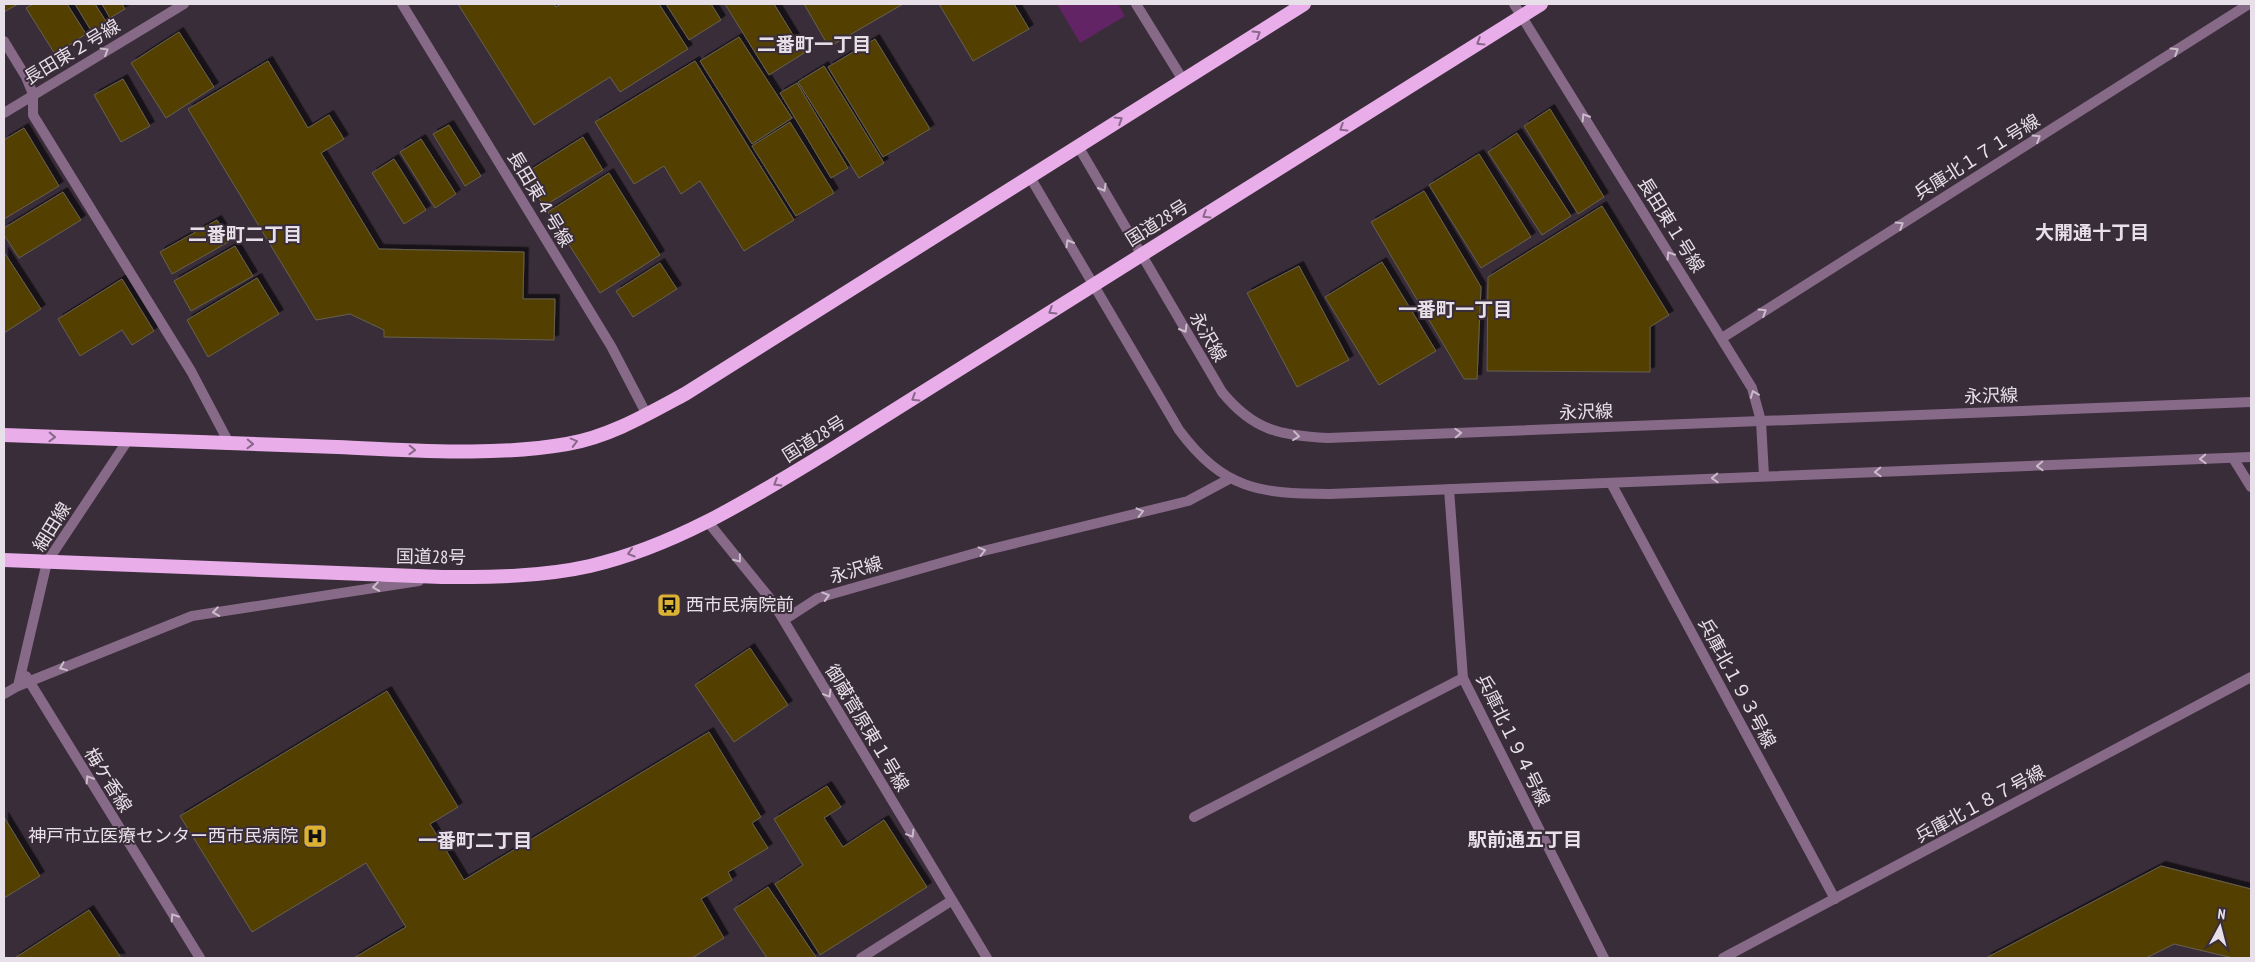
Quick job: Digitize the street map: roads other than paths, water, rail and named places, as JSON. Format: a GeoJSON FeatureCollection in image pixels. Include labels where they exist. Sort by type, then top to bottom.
{"type":"FeatureCollection","features":[{"type":"Feature","properties":{"kind":"highway"},"geometry":{"type":"LineString","coordinates":[[4,435],[446,451],[527,449],[569,444],[608,432],[647,415],[685,394],[1304,4]]}},
{"type":"Feature","properties":{"kind":"highway","name":"国道28号"},"geometry":{"type":"LineString","coordinates":[[4,560],[442,577],[491,577],[541,574],[590,566],[637,551],[708,522],[818,458],[1141,255],[1518,10],[1541,4]]}},
{"type":"Feature","properties":{"kind":"street","name":"長田東２号線"},"geometry":{"type":"LineString","coordinates":[[4,113],[184,4]]}},
{"type":"Feature","properties":{"kind":"street","name":"長田東４号線"},"geometry":{"type":"LineString","coordinates":[[402,4],[611,346],[647,415]]}},
{"type":"Feature","properties":{"kind":"street"},"geometry":{"type":"LineString","coordinates":[[1136,4],[1183,80]]}},
{"type":"Feature","properties":{"kind":"street","name":"兵庫北１７１号線"},"geometry":{"type":"LineString","coordinates":[[1722,338],[2249,4]]}},
{"type":"Feature","properties":{"kind":"street","name":"長田東１号線"},"geometry":{"type":"LineString","coordinates":[[1518,10],[1752,388],[1762,421],[1764,476]]}},
{"type":"Feature","properties":{"kind":"street"},"geometry":{"type":"LineString","coordinates":[[4,40],[26,77],[33,94],[33,115],[190,371],[230,443]]}},
{"type":"Feature","properties":{"kind":"street","name":"永沢線"},"geometry":{"type":"LineString","coordinates":[[1078,146],[1222,392],[1245,417],[1277,433],[1328,438],[2251,402]]}},
{"type":"Feature","properties":{"kind":"street"},"geometry":{"type":"LineString","coordinates":[[1030,177],[1179,430],[1199,454],[1229,479],[1254,488],[1278,493],[1330,494],[2251,457]]}},
{"type":"Feature","properties":{"kind":"street","name":"細田線"},"geometry":{"type":"LineString","coordinates":[[18,686],[47,562],[128,440]]}},
{"type":"Feature","properties":{"kind":"street"},"geometry":{"type":"LineString","coordinates":[[2233,458],[2251,487]]}},
{"type":"Feature","properties":{"kind":"street","name":"永沢線"},"geometry":{"type":"LineString","coordinates":[[784,620],[818,598],[979,552],[1188,501],[1229,479]]}},
{"type":"Feature","properties":{"kind":"street","name":"兵庫北１９３号線"},"geometry":{"type":"LineString","coordinates":[[1611,482],[1836,899]]}},
{"type":"Feature","properties":{"kind":"street","name":"兵庫北１９４号線"},"geometry":{"type":"LineString","coordinates":[[1449,489],[1463,678],[1604,958]]}},
{"type":"Feature","properties":{"kind":"street","name":"御蔵菅原東１号線"},"geometry":{"type":"LineString","coordinates":[[708,522],[772,601],[987,958]]}},
{"type":"Feature","properties":{"kind":"street"},"geometry":{"type":"LineString","coordinates":[[4,694],[29,681],[192,616],[442,577]]}},
{"type":"Feature","properties":{"kind":"street","name":"梅ケ香線"},"geometry":{"type":"LineString","coordinates":[[21,669],[200,958]]}},
{"type":"Feature","properties":{"kind":"street","name":"兵庫北１８７号線"},"geometry":{"type":"LineString","coordinates":[[1723,958],[2251,677]]}},
{"type":"Feature","properties":{"kind":"street"},"geometry":{"type":"LineString","coordinates":[[1194,816],[1463,678]]}},
{"type":"Feature","properties":{"kind":"street"},"geometry":{"type":"LineString","coordinates":[[861,958],[951,901]]}},
{"type":"Feature","properties":{"kind":"place","name":"西市民病院前"},"geometry":{"type":"Point","coordinates":[669,605]}},
{"type":"Feature","properties":{"kind":"place","name":"神戸市立医療センター西市民病院"},"geometry":{"type":"Point","coordinates":[315,836]}},
{"type":"Feature","properties":{"kind":"district","name":"二番町一丁目"},"geometry":{"type":"Point","coordinates":[814,44]}},
{"type":"Feature","properties":{"kind":"district","name":"大開通十丁目"},"geometry":{"type":"Point","coordinates":[2092,232]}},
{"type":"Feature","properties":{"kind":"district","name":"二番町二丁目"},"geometry":{"type":"Point","coordinates":[245,234]}},
{"type":"Feature","properties":{"kind":"district","name":"一番町一丁目"},"geometry":{"type":"Point","coordinates":[1455,309]}},
{"type":"Feature","properties":{"kind":"district","name":"駅前通五丁目"},"geometry":{"type":"Point","coordinates":[1525,839]}},
{"type":"Feature","properties":{"kind":"district","name":"一番町二丁目"},"geometry":{"type":"Point","coordinates":[475,840]}}]}
